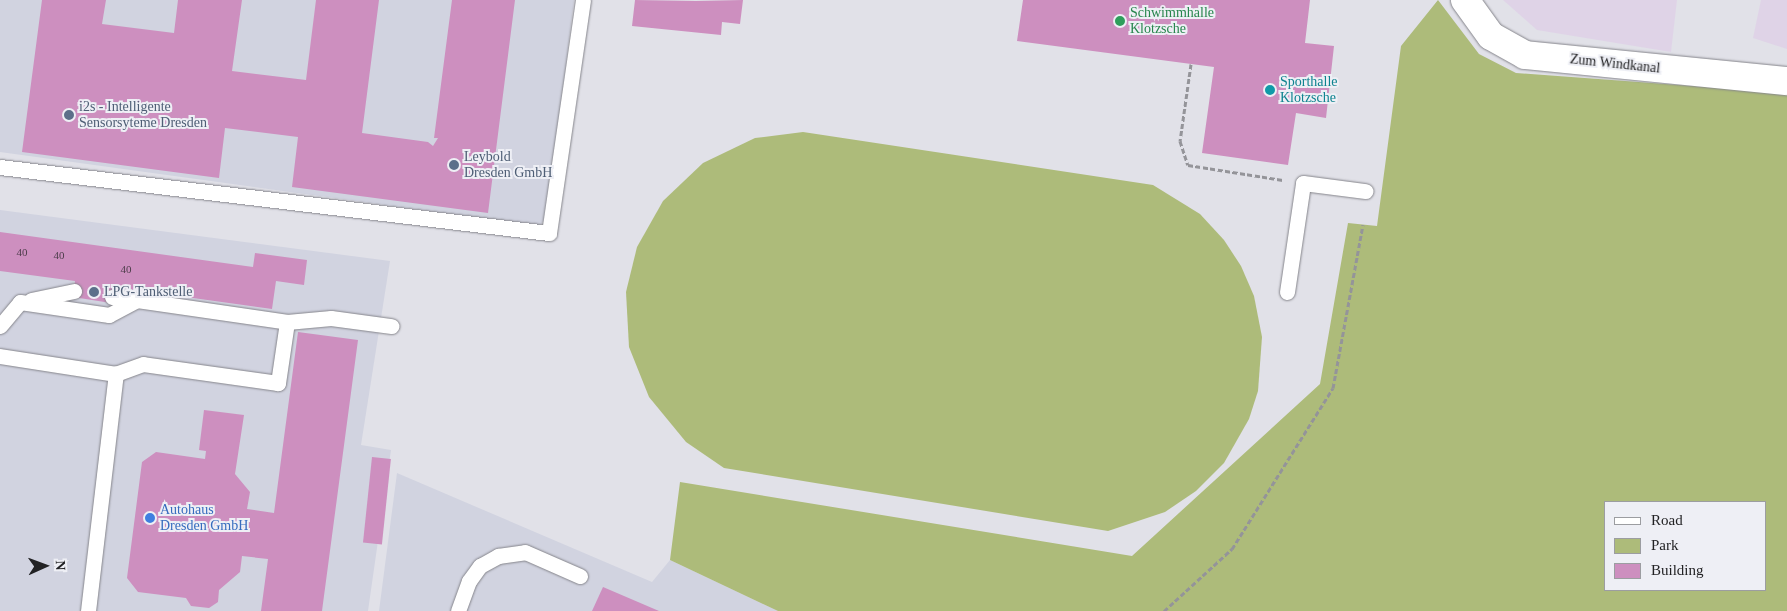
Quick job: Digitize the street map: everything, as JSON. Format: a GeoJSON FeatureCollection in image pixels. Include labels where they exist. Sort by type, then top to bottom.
{"type":"FeatureCollection","features":[{"type":"Feature","properties":{"kind":"street","name":"Zum Windkanal"},"geometry":{"type":"LineString","coordinates":[[1466,0],[1491,36],[1525,55],[1787,81]]}},
{"type":"Feature","properties":{"kind":"lane"},"geometry":{"type":"LineString","coordinates":[[0,167],[549,233],[583,0]]}},
{"type":"Feature","properties":{"kind":"lane"},"geometry":{"type":"LineString","coordinates":[[1287,292],[1303,183],[1365,191]]}},
{"type":"Feature","properties":{"kind":"lane"},"geometry":{"type":"LineString","coordinates":[[0,326],[20,302],[74,291]]}},
{"type":"Feature","properties":{"kind":"lane"},"geometry":{"type":"LineString","coordinates":[[112,297],[287,322],[331,318],[391,326]]}},
{"type":"Feature","properties":{"kind":"lane"},"geometry":{"type":"LineString","coordinates":[[20,302],[109,315],[136,300]]}},
{"type":"Feature","properties":{"kind":"lane"},"geometry":{"type":"LineString","coordinates":[[0,356],[116,374],[143,364],[278,383],[287,322]]}},
{"type":"Feature","properties":{"kind":"lane"},"geometry":{"type":"LineString","coordinates":[[88,611],[116,374]]}},
{"type":"Feature","properties":{"kind":"lane"},"geometry":{"type":"LineString","coordinates":[[458,611],[469,582],[480,566],[498,556],[525,552],[580,576]]}},
{"type":"Feature","properties":{"kind":"path"},"geometry":{"type":"LineString","coordinates":[[1192,64],[1180,141],[1188,165],[1303,183]]}},
{"type":"Feature","properties":{"kind":"path"},"geometry":{"type":"LineString","coordinates":[[1164,611],[1232,549],[1333,388],[1363,225]]}},
{"type":"Feature","properties":{"kind":"shaded area"},"geometry":{"type":"Polygon","coordinates":[[[0,0],[574,0],[547,217],[540,225],[530,225],[0,152],[0,0]]]}},
{"type":"Feature","properties":{"kind":"shaded area"},"geometry":{"type":"Polygon","coordinates":[[[1503,0],[1677,0],[1671,52],[1537,30],[1503,0]]]}},
{"type":"Feature","properties":{"kind":"shaded area"},"geometry":{"type":"Polygon","coordinates":[[[1761,0],[1787,0],[1787,49],[1753,38],[1761,0]]]}},
{"type":"Feature","properties":{"kind":"shaded area"},"geometry":{"type":"Polygon","coordinates":[[[0,210],[390,261],[361,445],[391,450],[368,611],[0,611],[0,210]]]}},
{"type":"Feature","properties":{"kind":"shaded area"},"geometry":{"type":"Polygon","coordinates":[[[397,473],[652,582],[670,560],[778,611],[379,611],[397,473]]]}},
{"type":"Feature","properties":{"kind":"green space"},"geometry":{"type":"Polygon","coordinates":[[[1438,0],[1479,54],[1516,73],[1787,93],[1787,611],[778,611],[670,560],[680,482],[1132,556],[1320,384],[1348,223],[1377,226],[1401,46],[1438,0]]]}},
{"type":"Feature","properties":{"kind":"green space"},"geometry":{"type":"Polygon","coordinates":[[[803,132],[1153,185],[1200,214],[1224,240],[1241,266],[1254,296],[1262,337],[1258,391],[1249,419],[1224,463],[1196,491],[1165,512],[1108,531],[724,468],[686,442],[649,397],[629,347],[626,292],[637,247],[663,201],[703,163],[755,138],[803,132]]]}},
{"type":"Feature","properties":{"kind":"building"},"geometry":{"type":"Polygon","coordinates":[[[42,0],[106,0],[102,24],[174,33],[178,0],[242,0],[232,71],[306,80],[316,0],[379,0],[362,133],[428,142],[433,146],[438,138],[434,138],[452,0],[515,0],[488,213],[292,187],[298,137],[225,128],[219,178],[22,152],[42,0]]]}},
{"type":"Feature","properties":{"kind":"building"},"geometry":{"type":"Polygon","coordinates":[[[635,0],[743,0],[740,24],[722,22],[721,35],[632,26],[635,0]]]}},
{"type":"Feature","properties":{"kind":"building"},"geometry":{"type":"Polygon","coordinates":[[[1023,0],[1310,0],[1305,43],[1334,46],[1326,118],[1296,113],[1288,165],[1202,153],[1214,67],[1017,41],[1023,0]]]}},
{"type":"Feature","properties":{"kind":"building"},"geometry":{"type":"Polygon","coordinates":[[[0,232],[253,267],[255,253],[307,260],[304,285],[276,281],[272,309],[114,287],[111,303],[73,297],[75,281],[0,271],[0,232]]]}},
{"type":"Feature","properties":{"kind":"building"},"geometry":{"type":"Polygon","coordinates":[[[298,332],[358,340],[322,611],[261,611],[268,559],[242,556],[240,572],[219,590],[218,602],[209,608],[191,606],[186,598],[138,592],[127,578],[142,462],[156,452],[205,459],[206,451],[199,450],[204,410],[244,415],[235,474],[250,492],[247,509],[274,513],[298,332]]]}},
{"type":"Feature","properties":{"kind":"building"},"geometry":{"type":"Polygon","coordinates":[[[372,457],[391,459],[382,545],[363,543],[372,457]]]}},
{"type":"Feature","properties":{"kind":"building"},"geometry":{"type":"Polygon","coordinates":[[[603,587],[659,611],[592,611],[603,587]]]}},
{"type":"Feature","properties":{"kind":"place","name":"Schwimmhalle Klotzsche"},"geometry":{"type":"Point","coordinates":[1120,21]}},
{"type":"Feature","properties":{"kind":"place","name":"Sporthalle Klotzsche"},"geometry":{"type":"Point","coordinates":[1270,90]}},
{"type":"Feature","properties":{"kind":"place","name":"i2s - Intelligente Sensorsyteme Dresden"},"geometry":{"type":"Point","coordinates":[69,115]}},
{"type":"Feature","properties":{"kind":"place","name":"Leybold Dresden GmbH"},"geometry":{"type":"Point","coordinates":[454,165]}},
{"type":"Feature","properties":{"kind":"place","name":"LPG-Tankstelle"},"geometry":{"type":"Point","coordinates":[94,292]}},
{"type":"Feature","properties":{"kind":"place","name":"Autohaus Dresden GmbH"},"geometry":{"type":"Point","coordinates":[150,518]}}]}
